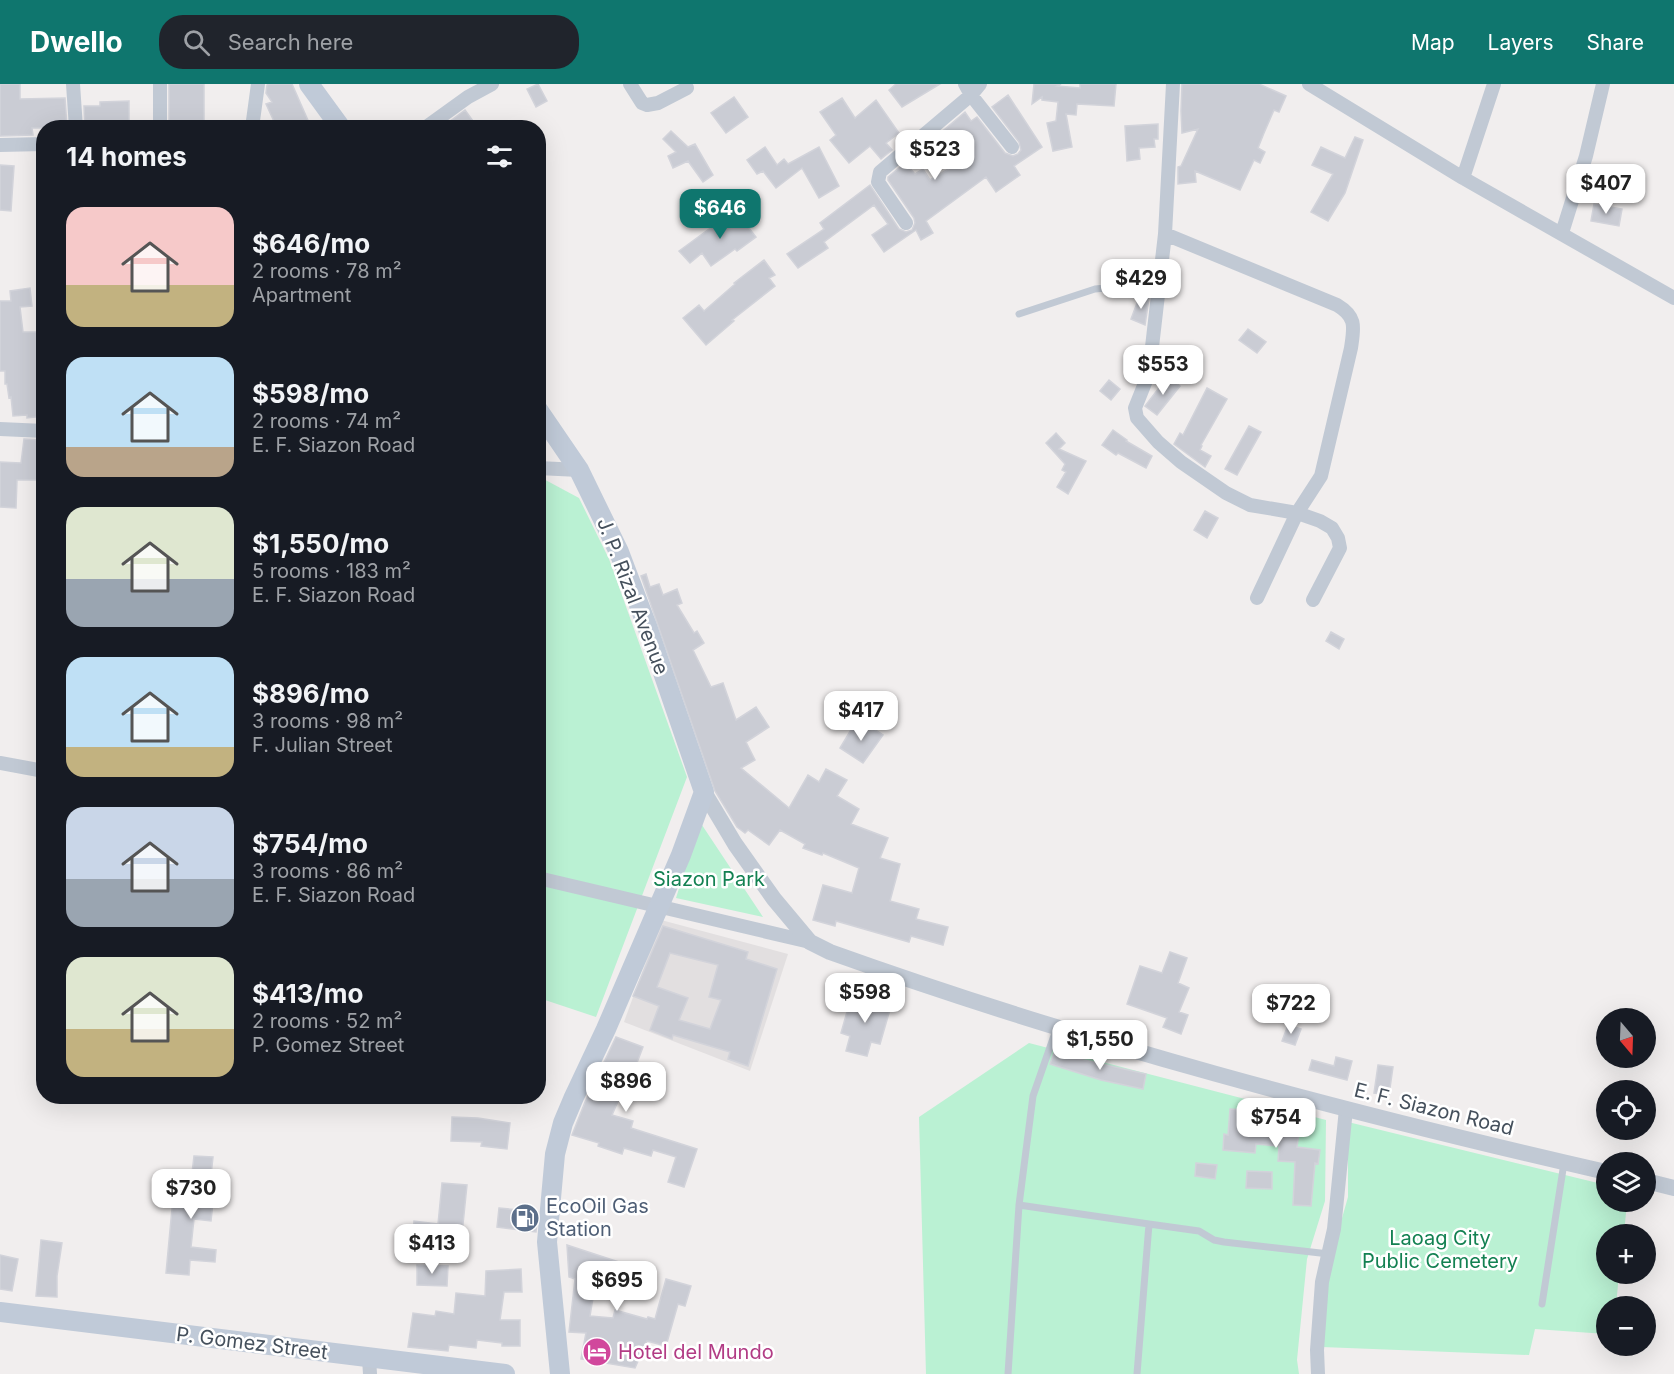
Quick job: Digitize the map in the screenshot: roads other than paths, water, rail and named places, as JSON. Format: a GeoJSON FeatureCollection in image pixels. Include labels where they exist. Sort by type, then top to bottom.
{"type":"FeatureCollection","features":[{"type":"Feature","properties":{"kind":"main road"},"geometry":{"type":"LineString","coordinates":[[309,84],[335,120]]}},
{"type":"Feature","properties":{"kind":"main road","name":"J. P. Rizal Avenue"},"geometry":{"type":"LineString","coordinates":[[546,422],[579,470],[619,552],[704,792]]}},
{"type":"Feature","properties":{"kind":"main road"},"geometry":{"type":"LineString","coordinates":[[560,1374],[547,1242],[555,1154],[563,1123],[681,855],[704,792]]}},
{"type":"Feature","properties":{"kind":"main road","name":"P. Gomez Street"},"geometry":{"type":"LineString","coordinates":[[0,1312],[370,1366],[505,1374]]}},
{"type":"Feature","properties":{"kind":"street"},"geometry":{"type":"LineString","coordinates":[[73,84],[75,120]]}},
{"type":"Feature","properties":{"kind":"street"},"geometry":{"type":"LineString","coordinates":[[160,84],[160,120]]}},
{"type":"Feature","properties":{"kind":"street"},"geometry":{"type":"LineString","coordinates":[[253,120],[258,84]]}},
{"type":"Feature","properties":{"kind":"street"},"geometry":{"type":"LineString","coordinates":[[436,120],[468,97],[492,84]]}},
{"type":"Feature","properties":{"kind":"street"},"geometry":{"type":"LineString","coordinates":[[630,84],[642,103],[647,105],[658,103],[687,88]]}},
{"type":"Feature","properties":{"kind":"street"},"geometry":{"type":"LineString","coordinates":[[1173,84],[1160,283],[1149,374],[1135,408],[1137,418],[1158,442],[1181,462],[1226,493],[1250,505],[1297,513],[1332,528],[1338,538],[1340,548],[1313,600]]}},
{"type":"Feature","properties":{"kind":"street"},"geometry":{"type":"LineString","coordinates":[[1309,84],[1463,178],[1674,298]]}},
{"type":"Feature","properties":{"kind":"street"},"geometry":{"type":"LineString","coordinates":[[1463,178],[1494,84]]}},
{"type":"Feature","properties":{"kind":"street"},"geometry":{"type":"LineString","coordinates":[[1562,233],[1586,156],[1604,84]]}},
{"type":"Feature","properties":{"kind":"street"},"geometry":{"type":"LineString","coordinates":[[906,223],[878,182],[880,172],[972,88],[1012,147]]}},
{"type":"Feature","properties":{"kind":"street"},"geometry":{"type":"LineString","coordinates":[[0,145],[36,144]]}},
{"type":"Feature","properties":{"kind":"street"},"geometry":{"type":"LineString","coordinates":[[1165,234],[1337,305],[1348,312],[1352,318],[1351,348],[1321,476],[1297,513],[1257,598]]}},
{"type":"Feature","properties":{"kind":"street"},"geometry":{"type":"LineString","coordinates":[[0,429],[36,430]]}},
{"type":"Feature","properties":{"kind":"street"},"geometry":{"type":"LineString","coordinates":[[546,468],[579,470]]}},
{"type":"Feature","properties":{"kind":"street"},"geometry":{"type":"LineString","coordinates":[[0,763],[36,770]]}},
{"type":"Feature","properties":{"kind":"street","name":"E. F. Siazon Road"},"geometry":{"type":"LineString","coordinates":[[704,792],[735,844],[774,899],[810,942],[880,969],[1112,1045],[1346,1109],[1596,1170]]}},
{"type":"Feature","properties":{"kind":"street"},"geometry":{"type":"LineString","coordinates":[[546,880],[810,942]]}},
{"type":"Feature","properties":{"kind":"street"},"geometry":{"type":"LineString","coordinates":[[1318,1374],[1317,1350],[1322,1282],[1334,1229],[1346,1109]]}},
{"type":"Feature","properties":{"kind":"street"},"geometry":{"type":"LineString","coordinates":[[1656,1184],[1674,1188]]}},
{"type":"Feature","properties":{"kind":"lane"},"geometry":{"type":"LineString","coordinates":[[1019,314],[1095,289],[1160,283]]}},
{"type":"Feature","properties":{"kind":"lane"},"geometry":{"type":"LineString","coordinates":[[1008,1374],[1019,1205],[1033,1096],[1057,1027]]}},
{"type":"Feature","properties":{"kind":"lane"},"geometry":{"type":"LineString","coordinates":[[1542,1304],[1564,1163]]}},
{"type":"Feature","properties":{"kind":"lane"},"geometry":{"type":"LineString","coordinates":[[1019,1205],[1199,1231],[1214,1240],[1224,1242],[1329,1254]]}},
{"type":"Feature","properties":{"kind":"lane"},"geometry":{"type":"LineString","coordinates":[[1137,1374],[1149,1224]]}},
{"type":"Feature","properties":{"kind":"place","name":"EcoOil Gas Station"},"geometry":{"type":"Point","coordinates":[525,1218]}},
{"type":"Feature","properties":{"kind":"place","name":"Hotel del Mundo"},"geometry":{"type":"Point","coordinates":[597,1352]}},
{"type":"Feature","properties":{"kind":"park label","name":"Siazon Park"},"geometry":{"type":"Point","coordinates":[709,879]}},
{"type":"Feature","properties":{"kind":"park label","name":"Laoag City Public Cemetery"},"geometry":{"type":"Point","coordinates":[1440,1250]}}]}
